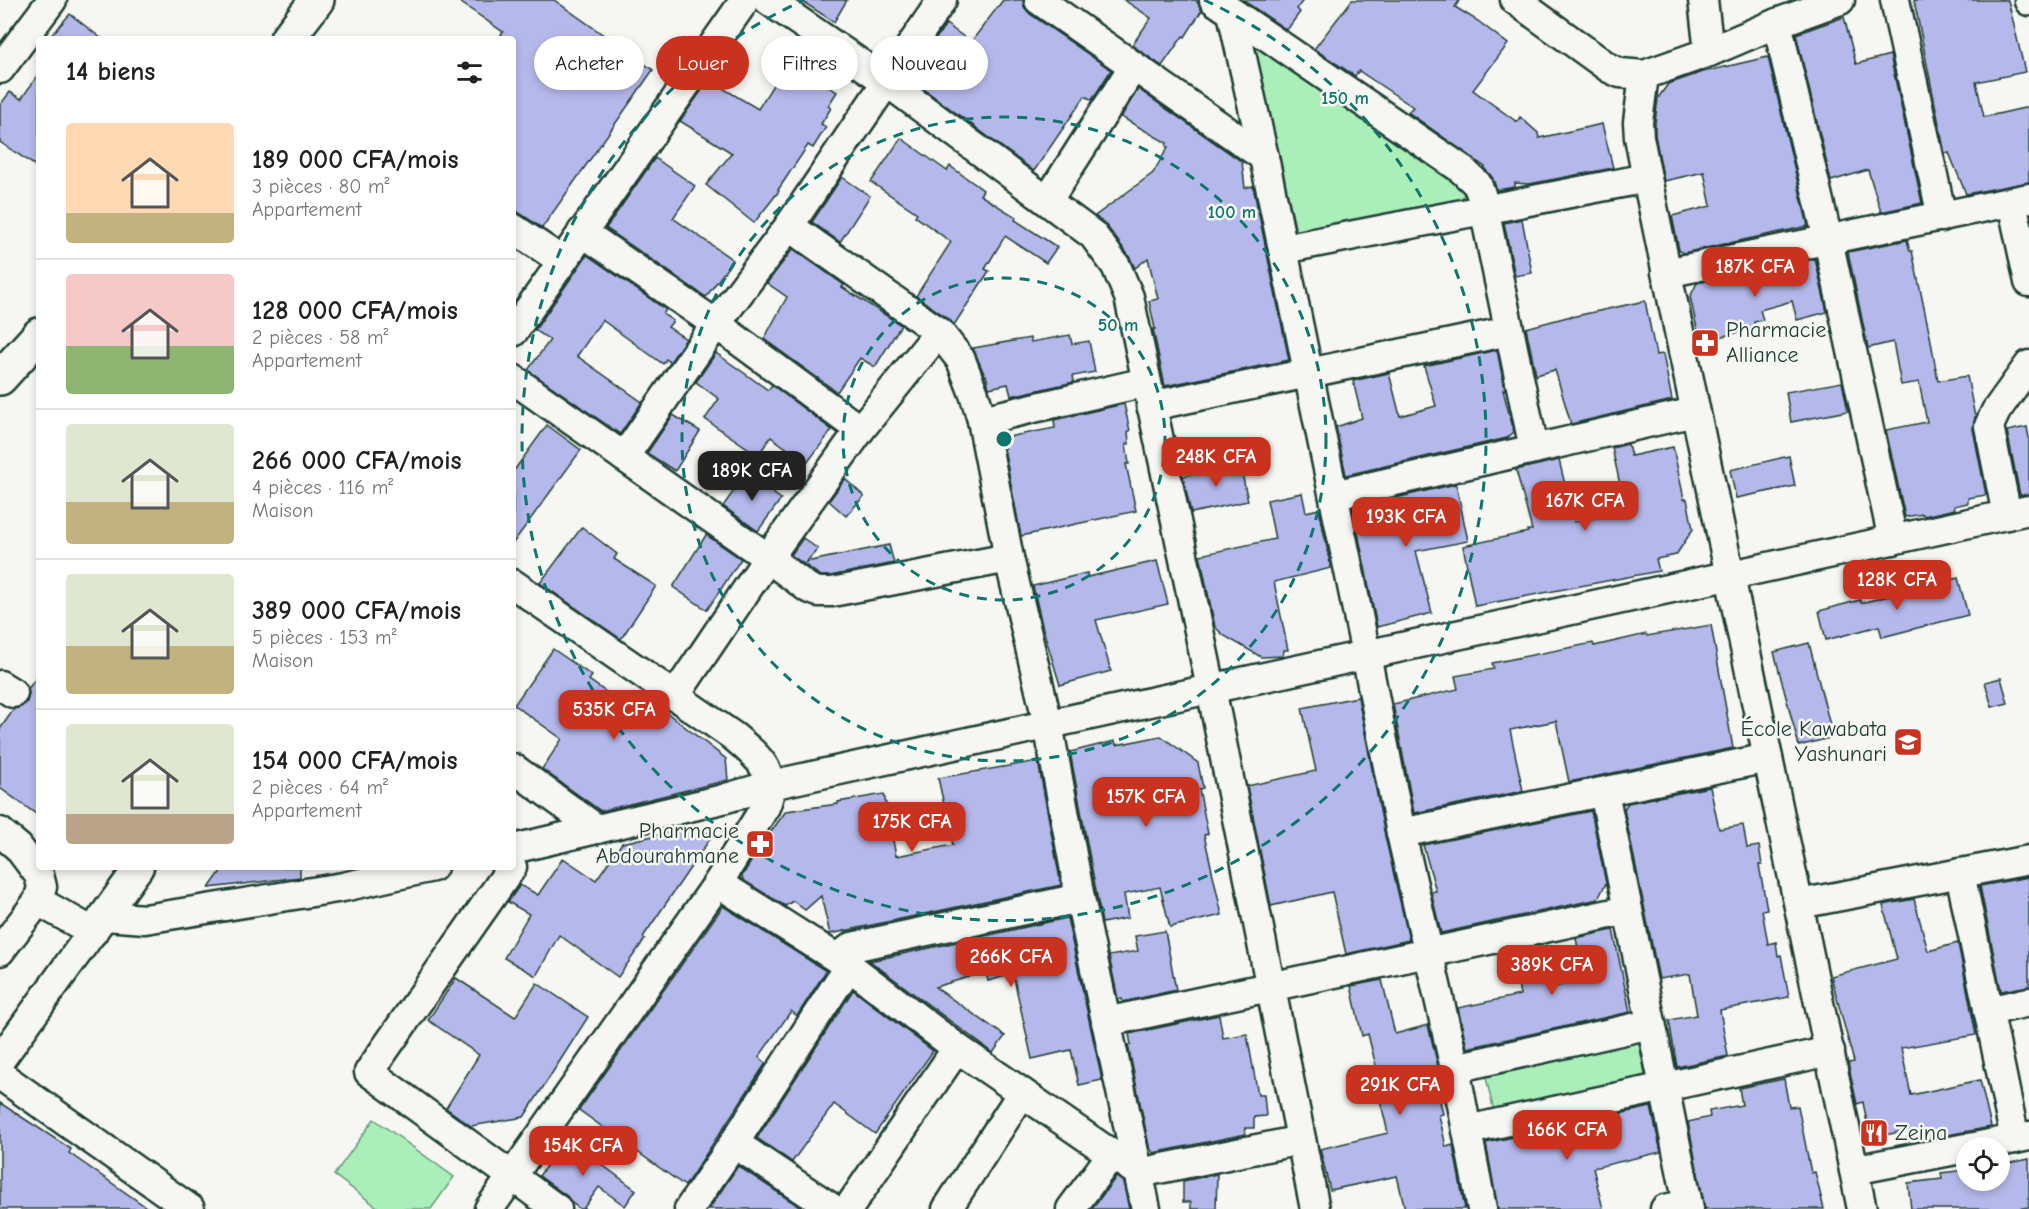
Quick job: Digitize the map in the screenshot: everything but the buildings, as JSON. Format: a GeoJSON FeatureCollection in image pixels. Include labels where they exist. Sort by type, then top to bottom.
{"type":"FeatureCollection","features":[{"type":"Feature","properties":{"kind":"main road"},"geometry":{"type":"LineString","coordinates":[[289,36],[317,0]]}},
{"type":"Feature","properties":{"kind":"main road"},"geometry":{"type":"LineString","coordinates":[[0,378],[36,338]]}},
{"type":"Feature","properties":{"kind":"street"},"geometry":{"type":"LineString","coordinates":[[0,69],[52,0]]}},
{"type":"Feature","properties":{"kind":"street"},"geometry":{"type":"LineString","coordinates":[[516,328],[745,0]]}},
{"type":"Feature","properties":{"kind":"street"},"geometry":{"type":"LineString","coordinates":[[768,0],[870,70]]}},
{"type":"Feature","properties":{"kind":"street"},"geometry":{"type":"LineString","coordinates":[[918,36],[942,0]]}},
{"type":"Feature","properties":{"kind":"street"},"geometry":{"type":"LineString","coordinates":[[1039,0],[1264,157]]}},
{"type":"Feature","properties":{"kind":"street"},"geometry":{"type":"LineString","coordinates":[[1703,0],[1709,51]]}},
{"type":"Feature","properties":{"kind":"street"},"geometry":{"type":"LineString","coordinates":[[1895,0],[1942,217]]}},
{"type":"Feature","properties":{"kind":"street"},"geometry":{"type":"LineString","coordinates":[[1517,1],[1609,68],[1620,73],[1644,75],[1830,2]]}},
{"type":"Feature","properties":{"kind":"street"},"geometry":{"type":"LineString","coordinates":[[1221,4],[1264,157],[1401,833],[1455,1068],[1482,1209]]}},
{"type":"Feature","properties":{"kind":"street"},"geometry":{"type":"LineString","coordinates":[[1221,4],[1461,168],[1477,184],[1534,449]]}},
{"type":"Feature","properties":{"kind":"street"},"geometry":{"type":"LineString","coordinates":[[1777,23],[1828,240],[1893,540]]}},
{"type":"Feature","properties":{"kind":"street"},"geometry":{"type":"LineString","coordinates":[[1048,200],[1133,67]]}},
{"type":"Feature","properties":{"kind":"street"},"geometry":{"type":"LineString","coordinates":[[1644,75],[1638,122],[1639,137],[1862,1209]]}},
{"type":"Feature","properties":{"kind":"street"},"geometry":{"type":"LineString","coordinates":[[624,457],[716,324],[789,226],[882,90]]}},
{"type":"Feature","properties":{"kind":"street"},"geometry":{"type":"LineString","coordinates":[[898,90],[1093,235],[1116,266],[1129,297],[1211,688],[1315,1209]]}},
{"type":"Feature","properties":{"kind":"street"},"geometry":{"type":"LineString","coordinates":[[1283,249],[1647,178]]}},
{"type":"Feature","properties":{"kind":"street"},"geometry":{"type":"LineString","coordinates":[[1666,273],[2021,200],[2029,282]]}},
{"type":"Feature","properties":{"kind":"street"},"geometry":{"type":"LineString","coordinates":[[789,226],[939,332],[961,360],[982,420],[1009,558],[1048,724],[1080,898],[1146,1209]]}},
{"type":"Feature","properties":{"kind":"street"},"geometry":{"type":"LineString","coordinates":[[516,230],[561,261]]}},
{"type":"Feature","properties":{"kind":"street"},"geometry":{"type":"LineString","coordinates":[[582,232],[716,324],[860,430]]}},
{"type":"Feature","properties":{"kind":"street"},"geometry":{"type":"LineString","coordinates":[[982,420],[1149,394],[1308,373],[1509,331]]}},
{"type":"Feature","properties":{"kind":"street"},"geometry":{"type":"LineString","coordinates":[[675,696],[768,558],[860,430],[939,332]]}},
{"type":"Feature","properties":{"kind":"street"},"geometry":{"type":"LineString","coordinates":[[516,853],[597,829],[723,799],[771,785],[2018,512],[1989,426],[1991,419],[2029,365]]}},
{"type":"Feature","properties":{"kind":"street"},"geometry":{"type":"LineString","coordinates":[[516,381],[808,588],[818,592],[832,592],[1009,558]]}},
{"type":"Feature","properties":{"kind":"street"},"geometry":{"type":"LineString","coordinates":[[1334,495],[1695,412]]}},
{"type":"Feature","properties":{"kind":"street"},"geometry":{"type":"LineString","coordinates":[[489,1209],[718,882],[765,807],[771,785],[755,755],[733,736],[516,586]]}},
{"type":"Feature","properties":{"kind":"street"},"geometry":{"type":"LineString","coordinates":[[1401,833],[1768,758]]}},
{"type":"Feature","properties":{"kind":"street"},"geometry":{"type":"LineString","coordinates":[[516,770],[597,829]]}},
{"type":"Feature","properties":{"kind":"street"},"geometry":{"type":"LineString","coordinates":[[1604,792],[1664,1087],[1681,1207]]}},
{"type":"Feature","properties":{"kind":"street"},"geometry":{"type":"LineString","coordinates":[[0,832],[18,847],[39,875],[42,887],[38,901],[0,951]]}},
{"type":"Feature","properties":{"kind":"street"},"geometry":{"type":"LineString","coordinates":[[1799,904],[2029,860]]}},
{"type":"Feature","properties":{"kind":"street"},"geometry":{"type":"LineString","coordinates":[[0,1060],[137,870]]}},
{"type":"Feature","properties":{"kind":"street"},"geometry":{"type":"LineString","coordinates":[[38,901],[99,924],[146,920],[349,877],[408,870]]}},
{"type":"Feature","properties":{"kind":"street"},"geometry":{"type":"LineString","coordinates":[[504,870],[369,1072],[557,1209]]}},
{"type":"Feature","properties":{"kind":"street"},"geometry":{"type":"LineString","coordinates":[[1960,873],[1988,1011],[2022,1138]]}},
{"type":"Feature","properties":{"kind":"street"},"geometry":{"type":"LineString","coordinates":[[718,882],[843,962],[957,1048],[1139,1173],[1301,1140]]}},
{"type":"Feature","properties":{"kind":"street"},"geometry":{"type":"LineString","coordinates":[[689,1209],[734,1143],[852,947],[1080,898]]}},
{"type":"Feature","properties":{"kind":"street"},"geometry":{"type":"LineString","coordinates":[[1106,1022],[1628,910]]}},
{"type":"Feature","properties":{"kind":"street"},"geometry":{"type":"LineString","coordinates":[[1988,1011],[2029,1002]]}},
{"type":"Feature","properties":{"kind":"street"},"geometry":{"type":"LineString","coordinates":[[1455,1068],[1651,1024]]}},
{"type":"Feature","properties":{"kind":"street"},"geometry":{"type":"LineString","coordinates":[[848,1209],[957,1048]]}},
{"type":"Feature","properties":{"kind":"street"},"geometry":{"type":"LineString","coordinates":[[1467,1130],[1830,1051]]}},
{"type":"Feature","properties":{"kind":"street"},"geometry":{"type":"LineString","coordinates":[[0,1075],[190,1209]]}},
{"type":"Feature","properties":{"kind":"street"},"geometry":{"type":"LineString","coordinates":[[947,1209],[1022,1093]]}},
{"type":"Feature","properties":{"kind":"street"},"geometry":{"type":"LineString","coordinates":[[734,1143],[833,1209]]}},
{"type":"Feature","properties":{"kind":"street"},"geometry":{"type":"LineString","coordinates":[[1854,1170],[1956,1150]]}},
{"type":"Feature","properties":{"kind":"street"},"geometry":{"type":"LineString","coordinates":[[1071,1209],[1112,1154]]}},
{"type":"Feature","properties":{"kind":"green space"},"geometry":{"type":"Polygon","coordinates":[[[1252,37],[1466,188],[1461,201],[1305,233],[1296,231],[1252,37]]]}},
{"type":"Feature","properties":{"kind":"green space"},"geometry":{"type":"Polygon","coordinates":[[[1638,1039],[1646,1079],[1494,1112],[1485,1073],[1638,1039]]]}},
{"type":"Feature","properties":{"kind":"green space"},"geometry":{"type":"Polygon","coordinates":[[[374,1119],[454,1177],[431,1209],[380,1209],[334,1175],[374,1119]]]}},
{"type":"Feature","properties":{"kind":"place","name":"Pharmacie Alliance"},"geometry":{"type":"Point","coordinates":[1705,343]}},
{"type":"Feature","properties":{"kind":"place","name":"École Kawabata Yashunari"},"geometry":{"type":"Point","coordinates":[1908,742]}},
{"type":"Feature","properties":{"kind":"place","name":"Pharmacie Abdourahmane"},"geometry":{"type":"Point","coordinates":[760,844]}},
{"type":"Feature","properties":{"kind":"place","name":"Zeina"},"geometry":{"type":"Point","coordinates":[1874,1133]}}]}
